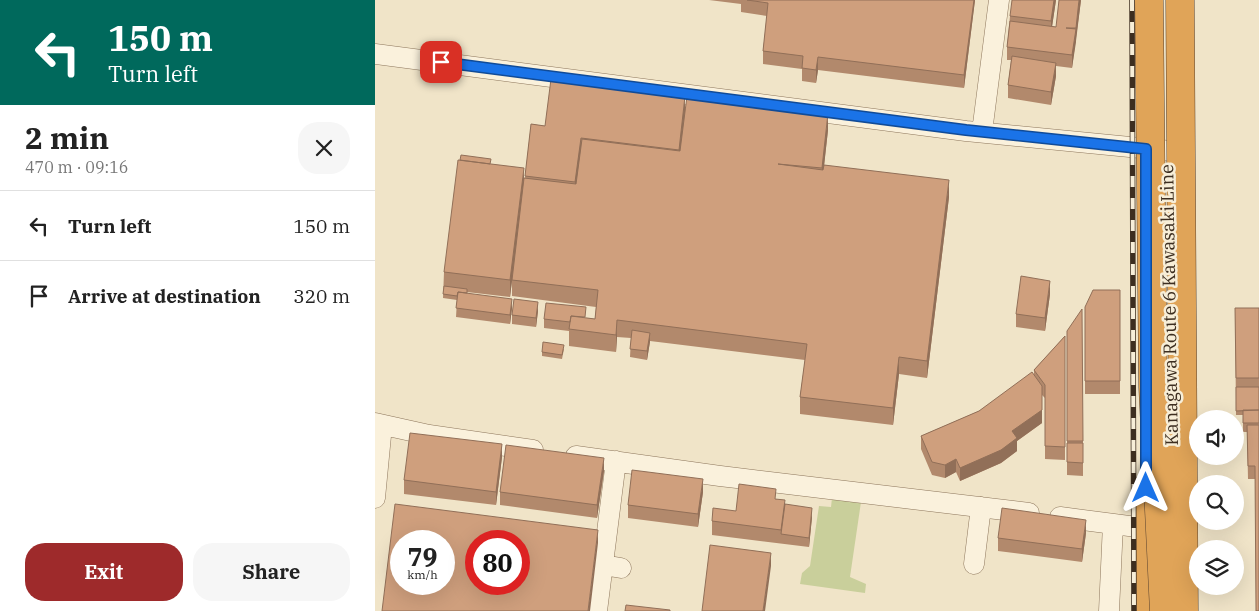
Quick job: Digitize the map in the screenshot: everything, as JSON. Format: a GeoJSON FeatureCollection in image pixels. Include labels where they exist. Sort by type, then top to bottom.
{"type":"FeatureCollection","features":[{"type":"Feature","properties":{"kind":"highway"},"geometry":{"type":"LineString","coordinates":[[1147,611],[1146,149],[1149,0]]}},
{"type":"Feature","properties":{"kind":"highway"},"geometry":{"type":"LineString","coordinates":[[1149,0],[1153,387],[1165,611]]}},
{"type":"Feature","properties":{"kind":"highway","name":"Kanagawa Route 6 Kawasaki Line"},"geometry":{"type":"LineString","coordinates":[[1165,0],[1171,389],[1171,611]]}},
{"type":"Feature","properties":{"kind":"highway","name":"Kanagawa Route 6 Kawasaki Line"},"geometry":{"type":"LineString","coordinates":[[1179,0],[1182,204],[1183,611]]}},
{"type":"Feature","properties":{"kind":"highway"},"geometry":{"type":"LineString","coordinates":[[1182,204],[1188,0]]}},
{"type":"Feature","properties":{"kind":"highway"},"geometry":{"type":"LineString","coordinates":[[1188,0],[1178,204],[1188,611]]}},
{"type":"Feature","properties":{"kind":"lane"},"geometry":{"type":"LineString","coordinates":[[982,132],[999,0]]}},
{"type":"Feature","properties":{"kind":"lane"},"geometry":{"type":"LineString","coordinates":[[375,54],[982,132],[1181,152]]}},
{"type":"Feature","properties":{"kind":"lane"},"geometry":{"type":"LineString","coordinates":[[375,498],[378,424],[429,435],[616,462],[1187,533]]}},
{"type":"Feature","properties":{"kind":"lane"},"geometry":{"type":"LineString","coordinates":[[597,611],[612,566],[616,462]]}},
{"type":"Feature","properties":{"kind":"lane"},"geometry":{"type":"LineString","coordinates":[[974,564],[981,507]]}},
{"type":"Feature","properties":{"kind":"lane"},"geometry":{"type":"LineString","coordinates":[[1109,611],[1113,524]]}},
{"type":"Feature","properties":{"kind":"green space"},"geometry":{"type":"Polygon","coordinates":[[[832,498],[861,502],[850,577],[866,584],[865,593],[800,584],[802,573],[810,566],[819,506],[831,507],[832,498]]]}},
{"type":"Feature","properties":{"kind":"building"},"geometry":{"type":"Polygon","coordinates":[[[747,0],[974,0],[964,75],[818,57],[816,70],[802,68],[803,56],[763,51],[768,3],[747,0]]]}},
{"type":"Feature","properties":{"kind":"building"},"geometry":{"type":"Polygon","coordinates":[[[1012,0],[1054,0],[1051,21],[1010,16],[1012,0]]]}},
{"type":"Feature","properties":{"kind":"building"},"geometry":{"type":"Polygon","coordinates":[[[1059,0],[1079,0],[1076,28],[1066,28],[1076,29],[1072,55],[1007,47],[1010,21],[1056,27],[1059,0]]]}},
{"type":"Feature","properties":{"kind":"building"},"geometry":{"type":"Polygon","coordinates":[[[1012,56],[1056,63],[1051,92],[1008,85],[1012,56]]]}},
{"type":"Feature","properties":{"kind":"building"},"geometry":{"type":"Polygon","coordinates":[[[551,79],[685,96],[679,150],[581,138],[575,182],[525,176],[531,124],[545,126],[551,79]]]}},
{"type":"Feature","properties":{"kind":"building"},"geometry":{"type":"Polygon","coordinates":[[[687,96],[828,113],[822,168],[778,164],[823,170],[824,165],[949,180],[927,361],[899,357],[893,408],[800,397],[807,344],[617,320],[616,335],[569,329],[571,316],[595,319],[598,290],[512,280],[524,178],[576,184],[582,139],[680,151],[687,96]]]}},
{"type":"Feature","properties":{"kind":"building"},"geometry":{"type":"Polygon","coordinates":[[[461,155],[491,159],[490,164],[460,160],[461,155]]]}},
{"type":"Feature","properties":{"kind":"building"},"geometry":{"type":"Polygon","coordinates":[[[458,160],[524,168],[510,280],[444,272],[458,160]]]}},
{"type":"Feature","properties":{"kind":"building"},"geometry":{"type":"Polygon","coordinates":[[[1021,276],[1050,281],[1045,318],[1016,314],[1021,276]]]}},
{"type":"Feature","properties":{"kind":"building"},"geometry":{"type":"Polygon","coordinates":[[[444,286],[467,289],[467,293],[458,292],[457,296],[443,294],[444,286]]]}},
{"type":"Feature","properties":{"kind":"building"},"geometry":{"type":"Polygon","coordinates":[[[1093,290],[1120,290],[1120,381],[1085,381],[1085,307],[1093,290]]]}},
{"type":"Feature","properties":{"kind":"building"},"geometry":{"type":"Polygon","coordinates":[[[458,292],[512,299],[510,315],[456,308],[458,292]]]}},
{"type":"Feature","properties":{"kind":"building"},"geometry":{"type":"Polygon","coordinates":[[[514,299],[538,302],[536,318],[512,315],[514,299]]]}},
{"type":"Feature","properties":{"kind":"building"},"geometry":{"type":"Polygon","coordinates":[[[546,303],[586,307],[585,317],[571,316],[570,322],[544,319],[546,303]]]}},
{"type":"Feature","properties":{"kind":"building"},"geometry":{"type":"Polygon","coordinates":[[[1235,308],[1259,308],[1259,378],[1236,378],[1235,308]]]}},
{"type":"Feature","properties":{"kind":"building"},"geometry":{"type":"Polygon","coordinates":[[[1082,309],[1083,441],[1067,441],[1067,331],[1082,309]]]}},
{"type":"Feature","properties":{"kind":"building"},"geometry":{"type":"Polygon","coordinates":[[[632,330],[650,333],[647,351],[630,349],[632,330]]]}},
{"type":"Feature","properties":{"kind":"building"},"geometry":{"type":"Polygon","coordinates":[[[1065,336],[1065,447],[1045,446],[1045,385],[1034,370],[1065,336]]]}},
{"type":"Feature","properties":{"kind":"building"},"geometry":{"type":"Polygon","coordinates":[[[543,342],[564,345],[562,355],[542,352],[543,342]]]}},
{"type":"Feature","properties":{"kind":"building"},"geometry":{"type":"Polygon","coordinates":[[[1032,372],[1042,386],[1042,410],[1012,431],[1017,438],[1001,450],[960,468],[956,459],[945,465],[932,462],[921,436],[979,411],[1032,372]]]}},
{"type":"Feature","properties":{"kind":"building"},"geometry":{"type":"Polygon","coordinates":[[[1236,387],[1259,387],[1259,410],[1236,410],[1236,387]]]}},
{"type":"Feature","properties":{"kind":"building"},"geometry":{"type":"Polygon","coordinates":[[[1244,410],[1259,410],[1259,423],[1244,423],[1244,410]]]}},
{"type":"Feature","properties":{"kind":"building"},"geometry":{"type":"Polygon","coordinates":[[[1247,425],[1259,425],[1259,611],[1256,611],[1255,466],[1248,466],[1247,425]]]}},
{"type":"Feature","properties":{"kind":"building"},"geometry":{"type":"Polygon","coordinates":[[[410,433],[502,444],[496,492],[404,480],[410,433]]]}},
{"type":"Feature","properties":{"kind":"building"},"geometry":{"type":"Polygon","coordinates":[[[1067,443],[1083,443],[1083,463],[1067,462],[1067,443]]]}},
{"type":"Feature","properties":{"kind":"building"},"geometry":{"type":"Polygon","coordinates":[[[506,445],[604,458],[597,505],[500,492],[506,445]]]}},
{"type":"Feature","properties":{"kind":"building"},"geometry":{"type":"Polygon","coordinates":[[[632,470],[703,479],[698,514],[628,505],[632,470]]]}},
{"type":"Feature","properties":{"kind":"building"},"geometry":{"type":"Polygon","coordinates":[[[739,484],[776,489],[775,499],[785,500],[781,530],[712,521],[713,508],[736,511],[739,484]]]}},
{"type":"Feature","properties":{"kind":"building"},"geometry":{"type":"Polygon","coordinates":[[[395,504],[598,530],[588,611],[382,611],[390,545],[390,595],[455,595],[455,530],[392,530],[395,504]]]}},
{"type":"Feature","properties":{"kind":"building"},"geometry":{"type":"Polygon","coordinates":[[[785,504],[812,508],[809,538],[781,534],[785,504]]]}},
{"type":"Feature","properties":{"kind":"building"},"geometry":{"type":"Polygon","coordinates":[[[1002,508],[1086,520],[1082,549],[998,538],[1002,508]]]}},
{"type":"Feature","properties":{"kind":"building"},"geometry":{"type":"Polygon","coordinates":[[[710,545],[771,553],[763,611],[702,611],[710,545]]]}},
{"type":"Feature","properties":{"kind":"building"},"geometry":{"type":"Polygon","coordinates":[[[626,605],[670,610],[670,611],[625,611],[626,605]]]}},
{"type":"Feature","properties":{"kind":"railway"},"geometry":{"type":"LineString","coordinates":[[1132,0],[1134,611]]}},
{"type":"Feature","properties":{"kind":"route"},"geometry":{"type":"LineString","coordinates":[[441,62],[966,130],[1146,149],[1146,488]]}}]}
